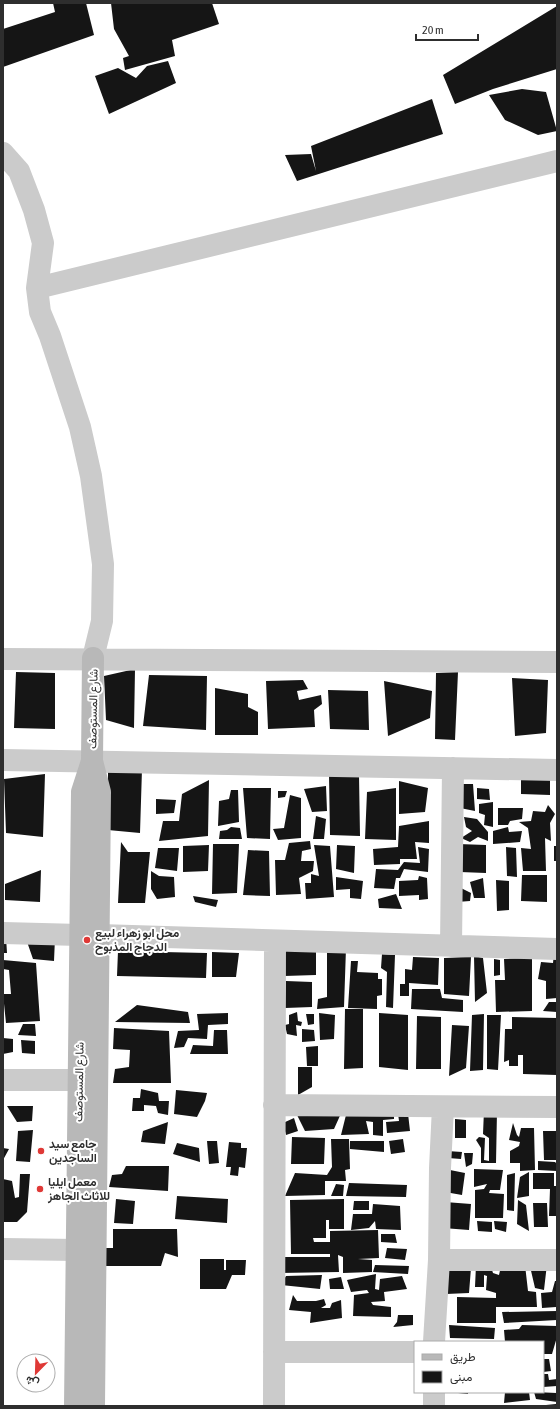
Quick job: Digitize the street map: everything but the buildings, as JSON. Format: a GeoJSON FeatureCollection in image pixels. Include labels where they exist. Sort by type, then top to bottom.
{"type":"FeatureCollection","features":[{"type":"Feature","properties":{"kind":"street"},"geometry":{"type":"LineString","coordinates":[[3,153],[19,171],[34,210],[43,243],[37,288],[40,312],[50,336],[80,427],[94,498],[103,564],[102,621],[93,658]]}},
{"type":"Feature","properties":{"kind":"street"},"geometry":{"type":"LineString","coordinates":[[37,288],[557,161]]}},
{"type":"Feature","properties":{"kind":"street"},"geometry":{"type":"LineString","coordinates":[[3,659],[93,658],[557,662]]}},
{"type":"Feature","properties":{"kind":"street","name":"شارع المستوصف"},"geometry":{"type":"LineString","coordinates":[[75,1406],[85,1355],[89,935],[82,792],[92,760],[93,658]]}},
{"type":"Feature","properties":{"kind":"street"},"geometry":{"type":"LineString","coordinates":[[3,760],[92,760],[557,770]]}},
{"type":"Feature","properties":{"kind":"street"},"geometry":{"type":"LineString","coordinates":[[451,946],[453,768]]}},
{"type":"Feature","properties":{"kind":"street"},"geometry":{"type":"LineString","coordinates":[[3,933],[557,949]]}},
{"type":"Feature","properties":{"kind":"street","name":"شارع المستوصف"},"geometry":{"type":"LineString","coordinates":[[89,935],[79,1080],[77,1250],[85,1355],[94,1406]]}},
{"type":"Feature","properties":{"kind":"street"},"geometry":{"type":"LineString","coordinates":[[274,1406],[275,941]]}},
{"type":"Feature","properties":{"kind":"street"},"geometry":{"type":"LineString","coordinates":[[3,1080],[79,1080]]}},
{"type":"Feature","properties":{"kind":"street"},"geometry":{"type":"LineString","coordinates":[[274,1105],[557,1107]]}},
{"type":"Feature","properties":{"kind":"street"},"geometry":{"type":"LineString","coordinates":[[434,1341],[439,1260],[440,1168],[443,1107]]}},
{"type":"Feature","properties":{"kind":"street"},"geometry":{"type":"LineString","coordinates":[[3,1249],[77,1250]]}},
{"type":"Feature","properties":{"kind":"street"},"geometry":{"type":"LineString","coordinates":[[439,1260],[557,1260]]}},
{"type":"Feature","properties":{"kind":"street"},"geometry":{"type":"LineString","coordinates":[[274,1352],[414,1352]]}},
{"type":"Feature","properties":{"kind":"street"},"geometry":{"type":"LineString","coordinates":[[434,1393],[434,1406]]}},
{"type":"Feature","properties":{"kind":"place","name":"محل ابو زهراء لبيع الدجاج المذبوح"},"geometry":{"type":"Point","coordinates":[87,940]}},
{"type":"Feature","properties":{"kind":"place","name":"جامع سيد الساجدين"},"geometry":{"type":"Point","coordinates":[41,1151]}},
{"type":"Feature","properties":{"kind":"place","name":"معمل ايليا للاثاث الجاهز"},"geometry":{"type":"Point","coordinates":[40,1189]}}]}
